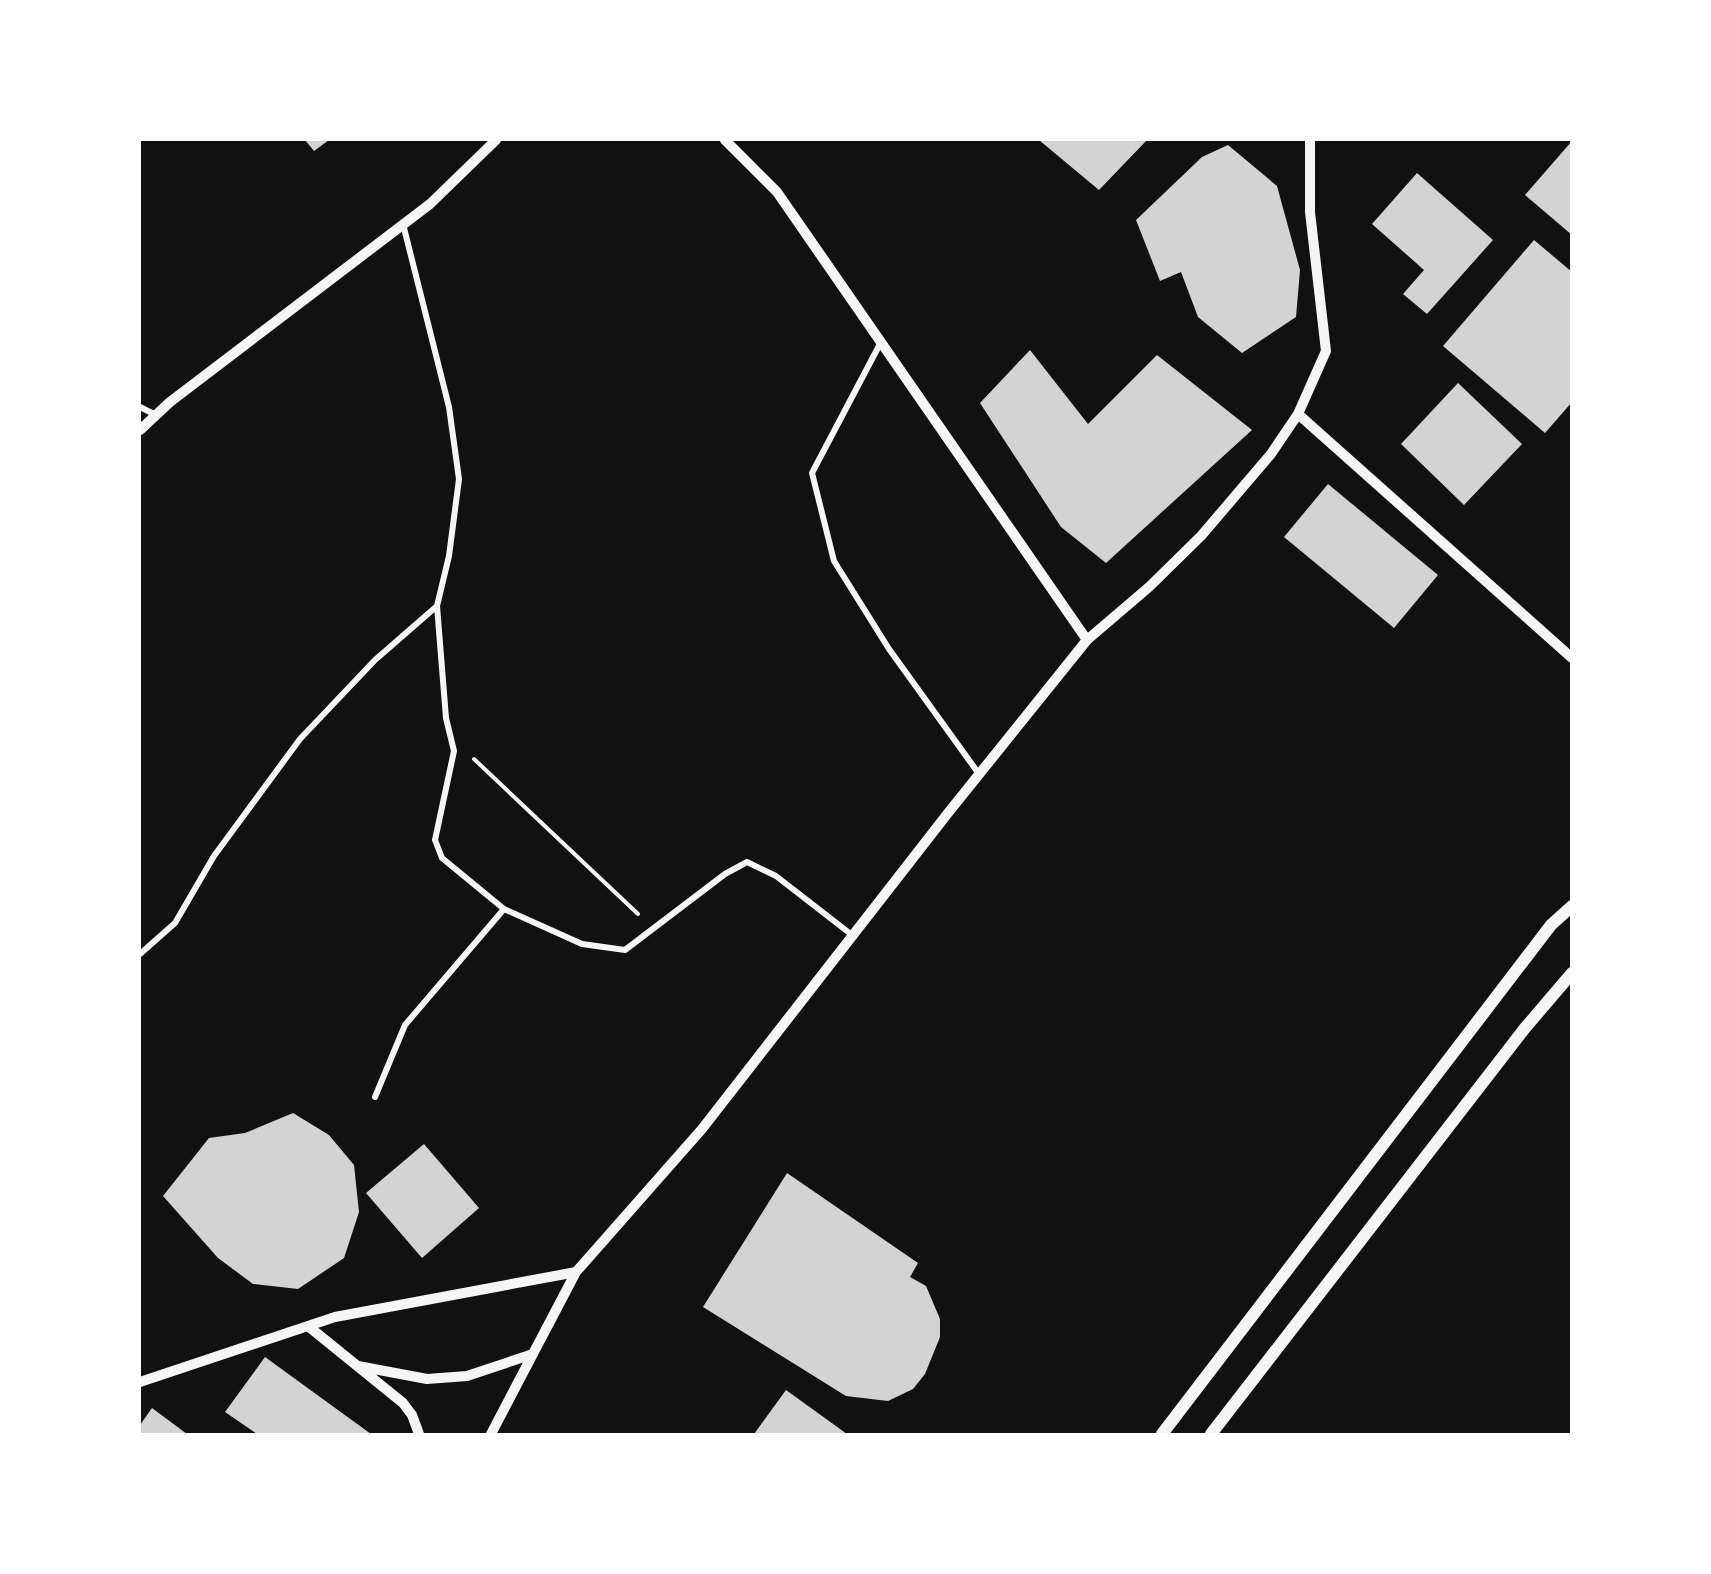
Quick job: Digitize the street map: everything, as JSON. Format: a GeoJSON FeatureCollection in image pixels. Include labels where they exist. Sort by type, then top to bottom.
{"type":"FeatureCollection","features":[{"type":"Feature","properties":{"kind":"main road"},"geometry":{"type":"LineString","coordinates":[[1162,1434],[1544,935],[1572,906]]}},
{"type":"Feature","properties":{"kind":"main road"},"geometry":{"type":"LineString","coordinates":[[1211,1434],[1525,1028],[1572,973]]}},
{"type":"Feature","properties":{"kind":"street"},"geometry":{"type":"LineString","coordinates":[[140,430],[156,415],[430,204],[496,140]]}},
{"type":"Feature","properties":{"kind":"street"},"geometry":{"type":"LineString","coordinates":[[725,140],[777,192],[1087,640]]}},
{"type":"Feature","properties":{"kind":"street"},"geometry":{"type":"LineString","coordinates":[[491,1434],[576,1272],[702,1129],[816,986],[852,935],[1087,640],[1149,587],[1201,536],[1271,454],[1298,414],[1326,351],[1310,212],[1310,140]]}},
{"type":"Feature","properties":{"kind":"street"},"geometry":{"type":"LineString","coordinates":[[403,224],[450,407],[459,479],[449,556],[438,606],[446,718],[454,751],[435,840],[442,858],[504,909],[582,944],[625,950],[725,874],[747,862],[776,876],[852,935]]}},
{"type":"Feature","properties":{"kind":"street"},"geometry":{"type":"LineString","coordinates":[[882,341],[812,473],[834,561],[889,649],[979,774]]}},
{"type":"Feature","properties":{"kind":"street"},"geometry":{"type":"LineString","coordinates":[[140,407],[156,415]]}},
{"type":"Feature","properties":{"kind":"street"},"geometry":{"type":"LineString","coordinates":[[1298,414],[1572,658]]}},
{"type":"Feature","properties":{"kind":"street"},"geometry":{"type":"LineString","coordinates":[[140,954],[176,923],[214,856],[300,739],[375,660],[438,606]]}},
{"type":"Feature","properties":{"kind":"street"},"geometry":{"type":"LineString","coordinates":[[375,1097],[405,1025],[504,909]]}},
{"type":"Feature","properties":{"kind":"street"},"geometry":{"type":"LineString","coordinates":[[140,1382],[335,1317],[576,1272]]}},
{"type":"Feature","properties":{"kind":"street"},"geometry":{"type":"LineString","coordinates":[[308,1326],[403,1403],[412,1415],[419,1434]]}},
{"type":"Feature","properties":{"kind":"street"},"geometry":{"type":"LineString","coordinates":[[358,1366],[427,1379],[467,1376],[533,1354]]}},
{"type":"Feature","properties":{"kind":"path"},"geometry":{"type":"LineString","coordinates":[[451,738],[653,928]]}},
{"type":"Feature","properties":{"kind":"building"},"geometry":{"type":"Polygon","coordinates":[[[305,140],[329,140],[314,151],[305,140]]]}},
{"type":"Feature","properties":{"kind":"building"},"geometry":{"type":"Polygon","coordinates":[[[1039,140],[1147,140],[1099,190],[1039,140]]]}},
{"type":"Feature","properties":{"kind":"building"},"geometry":{"type":"Polygon","coordinates":[[[1572,141],[1572,235],[1525,195],[1572,141]]]}},
{"type":"Feature","properties":{"kind":"building"},"geometry":{"type":"Polygon","coordinates":[[[1228,145],[1277,186],[1300,270],[1296,317],[1242,353],[1198,317],[1181,272],[1160,281],[1136,220],[1202,157],[1228,145]]]}},
{"type":"Feature","properties":{"kind":"building"},"geometry":{"type":"Polygon","coordinates":[[[1417,173],[1493,240],[1427,314],[1403,294],[1424,270],[1372,224],[1417,173]]]}},
{"type":"Feature","properties":{"kind":"building"},"geometry":{"type":"Polygon","coordinates":[[[1534,240],[1572,272],[1572,402],[1545,433],[1443,346],[1534,240]]]}},
{"type":"Feature","properties":{"kind":"building"},"geometry":{"type":"Polygon","coordinates":[[[1030,350],[1088,424],[1157,355],[1252,430],[1106,563],[1061,527],[980,403],[1030,350]]]}},
{"type":"Feature","properties":{"kind":"building"},"geometry":{"type":"Polygon","coordinates":[[[1458,383],[1522,444],[1464,505],[1401,444],[1458,383]]]}},
{"type":"Feature","properties":{"kind":"building"},"geometry":{"type":"Polygon","coordinates":[[[1328,484],[1438,575],[1394,628],[1284,537],[1328,484]]]}},
{"type":"Feature","properties":{"kind":"building"},"geometry":{"type":"Polygon","coordinates":[[[293,1113],[329,1135],[354,1165],[359,1212],[344,1258],[298,1289],[253,1284],[218,1258],[163,1196],[209,1138],[245,1133],[293,1113]]]}},
{"type":"Feature","properties":{"kind":"building"},"geometry":{"type":"Polygon","coordinates":[[[424,1144],[479,1208],[422,1258],[366,1193],[424,1144]]]}},
{"type":"Feature","properties":{"kind":"building"},"geometry":{"type":"Polygon","coordinates":[[[787,1173],[918,1263],[910,1277],[926,1286],[940,1319],[940,1337],[925,1374],[913,1389],[888,1401],[846,1396],[703,1307],[787,1173]]]}},
{"type":"Feature","properties":{"kind":"building"},"geometry":{"type":"Polygon","coordinates":[[[265,1357],[371,1434],[257,1434],[225,1412],[265,1357]]]}},
{"type":"Feature","properties":{"kind":"building"},"geometry":{"type":"Polygon","coordinates":[[[786,1390],[847,1434],[754,1434],[786,1390]]]}},
{"type":"Feature","properties":{"kind":"building"},"geometry":{"type":"Polygon","coordinates":[[[152,1408],[187,1434],[140,1434],[140,1425],[152,1408]]]}}]}
